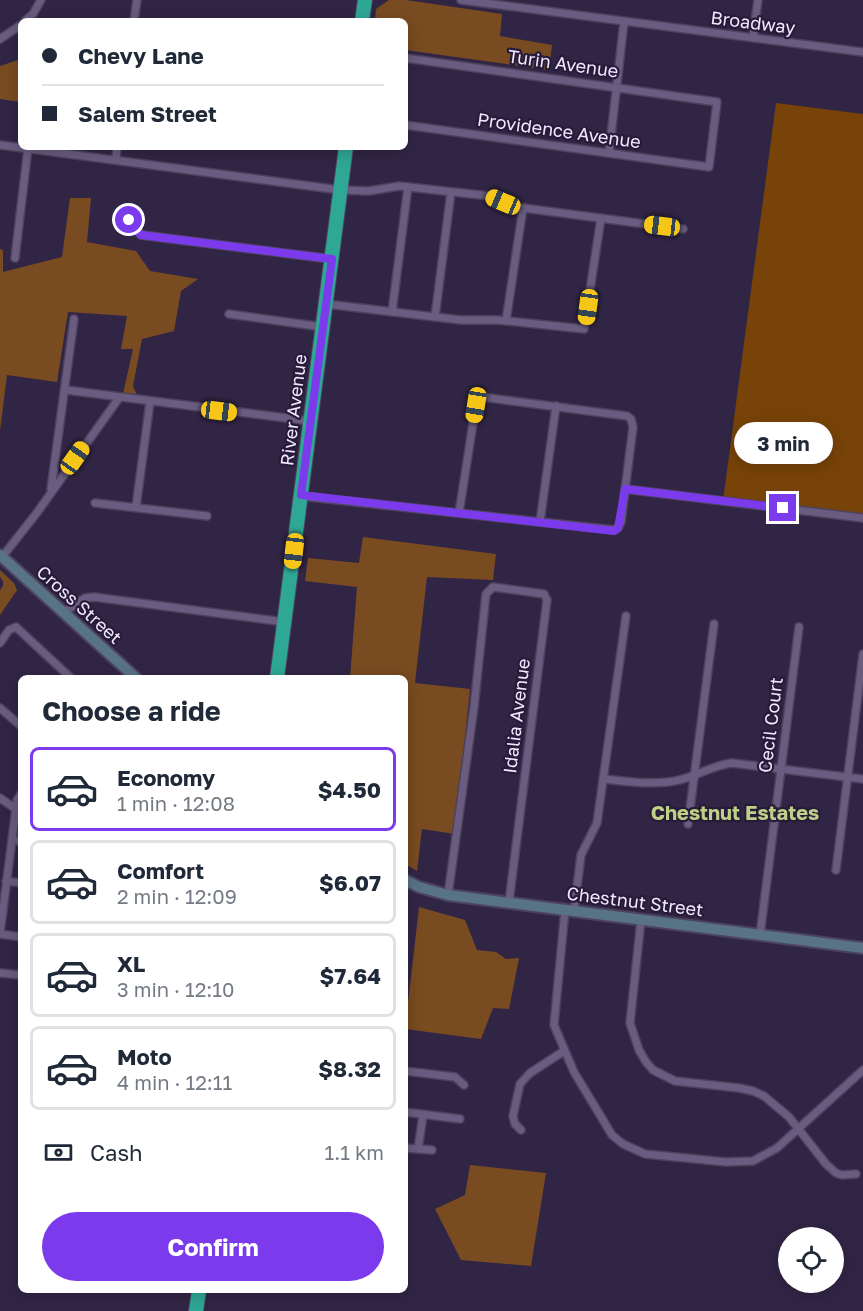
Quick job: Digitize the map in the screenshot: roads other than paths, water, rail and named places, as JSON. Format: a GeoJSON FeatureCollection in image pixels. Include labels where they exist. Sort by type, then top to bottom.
{"type":"FeatureCollection","features":[{"type":"Feature","properties":{"kind":"highway"},"geometry":{"type":"LineString","coordinates":[[362,18],[365,0]]}},
{"type":"Feature","properties":{"kind":"highway","name":"River Avenue"},"geometry":{"type":"LineString","coordinates":[[277,675],[346,150]]}},
{"type":"Feature","properties":{"kind":"highway"},"geometry":{"type":"LineString","coordinates":[[196,1311],[199,1293]]}},
{"type":"Feature","properties":{"kind":"street"},"geometry":{"type":"LineString","coordinates":[[28,18],[41,0]]}},
{"type":"Feature","properties":{"kind":"street"},"geometry":{"type":"LineString","coordinates":[[134,18],[137,0]]}},
{"type":"Feature","properties":{"kind":"street","name":"Broadway"},"geometry":{"type":"LineString","coordinates":[[461,0],[497,2],[624,22],[863,52]]}},
{"type":"Feature","properties":{"kind":"street"},"geometry":{"type":"LineString","coordinates":[[753,38],[758,0]]}},
{"type":"Feature","properties":{"kind":"street"},"geometry":{"type":"LineString","coordinates":[[609,153],[624,22]]}},
{"type":"Feature","properties":{"kind":"street"},"geometry":{"type":"LineString","coordinates":[[0,39],[18,27]]}},
{"type":"Feature","properties":{"kind":"street","name":"Turin Avenue"},"geometry":{"type":"LineString","coordinates":[[408,58],[717,102],[709,167]]}},
{"type":"Feature","properties":{"kind":"street","name":"Providence Avenue"},"geometry":{"type":"LineString","coordinates":[[408,125],[709,167]]}},
{"type":"Feature","properties":{"kind":"street"},"geometry":{"type":"LineString","coordinates":[[0,145],[18,147]]}},
{"type":"Feature","properties":{"kind":"street"},"geometry":{"type":"LineString","coordinates":[[15,258],[28,150]]}},
{"type":"Feature","properties":{"kind":"street"},"geometry":{"type":"LineString","coordinates":[[44,150],[340,190],[369,191],[399,186],[490,196],[516,207],[683,229]]}},
{"type":"Feature","properties":{"kind":"street"},"geometry":{"type":"LineString","coordinates":[[116,159],[117,150]]}},
{"type":"Feature","properties":{"kind":"street"},"geometry":{"type":"LineString","coordinates":[[392,312],[408,187]]}},
{"type":"Feature","properties":{"kind":"street"},"geometry":{"type":"LineString","coordinates":[[435,317],[451,192]]}},
{"type":"Feature","properties":{"kind":"street"},"geometry":{"type":"LineString","coordinates":[[506,321],[523,208]]}},
{"type":"Feature","properties":{"kind":"street"},"geometry":{"type":"LineString","coordinates":[[326,304],[461,320],[506,321],[584,329],[601,218]]}},
{"type":"Feature","properties":{"kind":"street"},"geometry":{"type":"LineString","coordinates":[[129,220],[141,235],[332,259]]}},
{"type":"Feature","properties":{"kind":"street"},"geometry":{"type":"LineString","coordinates":[[229,314],[323,327]]}},
{"type":"Feature","properties":{"kind":"street"},"geometry":{"type":"LineString","coordinates":[[51,492],[74,319]]}},
{"type":"Feature","properties":{"kind":"street"},"geometry":{"type":"LineString","coordinates":[[66,390],[310,422]]}},
{"type":"Feature","properties":{"kind":"street"},"geometry":{"type":"LineString","coordinates":[[1,556],[36,514],[119,398]]}},
{"type":"Feature","properties":{"kind":"street"},"geometry":{"type":"LineString","coordinates":[[301,495],[459,513],[540,522],[616,530],[621,522],[632,421],[627,416],[482,398],[476,405],[459,513]]}},
{"type":"Feature","properties":{"kind":"street"},"geometry":{"type":"LineString","coordinates":[[136,507],[150,402]]}},
{"type":"Feature","properties":{"kind":"street"},"geometry":{"type":"LineString","coordinates":[[540,522],[556,406]]}},
{"type":"Feature","properties":{"kind":"street"},"geometry":{"type":"LineString","coordinates":[[625,489],[863,518]]}},
{"type":"Feature","properties":{"kind":"street"},"geometry":{"type":"LineString","coordinates":[[95,503],[207,516]]}},
{"type":"Feature","properties":{"kind":"street","name":"Cross Street"},"geometry":{"type":"LineString","coordinates":[[1,556],[130,675]]}},
{"type":"Feature","properties":{"kind":"street","name":"Idalia Avenue"},"geometry":{"type":"LineString","coordinates":[[448,895],[487,592],[493,587],[507,588],[544,594],[547,600],[509,902]]}},
{"type":"Feature","properties":{"kind":"street"},"geometry":{"type":"LineString","coordinates":[[63,613],[85,598],[94,597],[285,622]]}},
{"type":"Feature","properties":{"kind":"street"},"geometry":{"type":"LineString","coordinates":[[626,616],[597,823],[581,855],[554,1015],[557,1034],[574,1072],[612,1135],[622,1144],[645,1154],[726,1162],[753,1161],[777,1148],[863,1070]]}},
{"type":"Feature","properties":{"kind":"street"},"geometry":{"type":"LineString","coordinates":[[688,824],[714,624]]}},
{"type":"Feature","properties":{"kind":"street"},"geometry":{"type":"LineString","coordinates":[[0,643],[16,627],[68,675]]}},
{"type":"Feature","properties":{"kind":"street","name":"Cecil Court"},"geometry":{"type":"LineString","coordinates":[[760,935],[799,627]]}},
{"type":"Feature","properties":{"kind":"street"},"geometry":{"type":"LineString","coordinates":[[836,870],[863,654]]}},
{"type":"Feature","properties":{"kind":"street"},"geometry":{"type":"LineString","coordinates":[[0,708],[18,723]]}},
{"type":"Feature","properties":{"kind":"street"},"geometry":{"type":"LineString","coordinates":[[603,779],[659,782],[679,780],[720,764],[732,763],[863,779]]}},
{"type":"Feature","properties":{"kind":"street"},"geometry":{"type":"LineString","coordinates":[[0,798],[16,809]]}},
{"type":"Feature","properties":{"kind":"street"},"geometry":{"type":"LineString","coordinates":[[18,799],[0,934],[18,937]]}},
{"type":"Feature","properties":{"kind":"street"},"geometry":{"type":"LineString","coordinates":[[12,840],[18,841]]}},
{"type":"Feature","properties":{"kind":"street"},"geometry":{"type":"LineString","coordinates":[[6,881],[18,883]]}},
{"type":"Feature","properties":{"kind":"street","name":"Chestnut Street"},"geometry":{"type":"LineString","coordinates":[[408,882],[448,895],[863,948]]}},
{"type":"Feature","properties":{"kind":"street"},"geometry":{"type":"LineString","coordinates":[[641,920],[630,1023],[639,1050],[653,1071],[675,1081],[753,1091],[776,1105],[836,1173],[856,1174]]}},
{"type":"Feature","properties":{"kind":"street"},"geometry":{"type":"LineString","coordinates":[[0,973],[18,975]]}},
{"type":"Feature","properties":{"kind":"street"},"geometry":{"type":"LineString","coordinates":[[521,1130],[514,1124],[513,1116],[520,1083],[530,1073],[564,1051]]}},
{"type":"Feature","properties":{"kind":"street"},"geometry":{"type":"LineString","coordinates":[[408,1071],[455,1077],[464,1084]]}},
{"type":"Feature","properties":{"kind":"street"},"geometry":{"type":"LineString","coordinates":[[408,1113],[460,1119]]}},
{"type":"Feature","properties":{"kind":"street"},"geometry":{"type":"LineString","coordinates":[[418,1149],[423,1115]]}},
{"type":"Feature","properties":{"kind":"street"},"geometry":{"type":"LineString","coordinates":[[408,1148],[432,1150]]}},
{"type":"Feature","properties":{"kind":"district","name":"Chestnut Estates"},"geometry":{"type":"Point","coordinates":[735,813]}}]}
